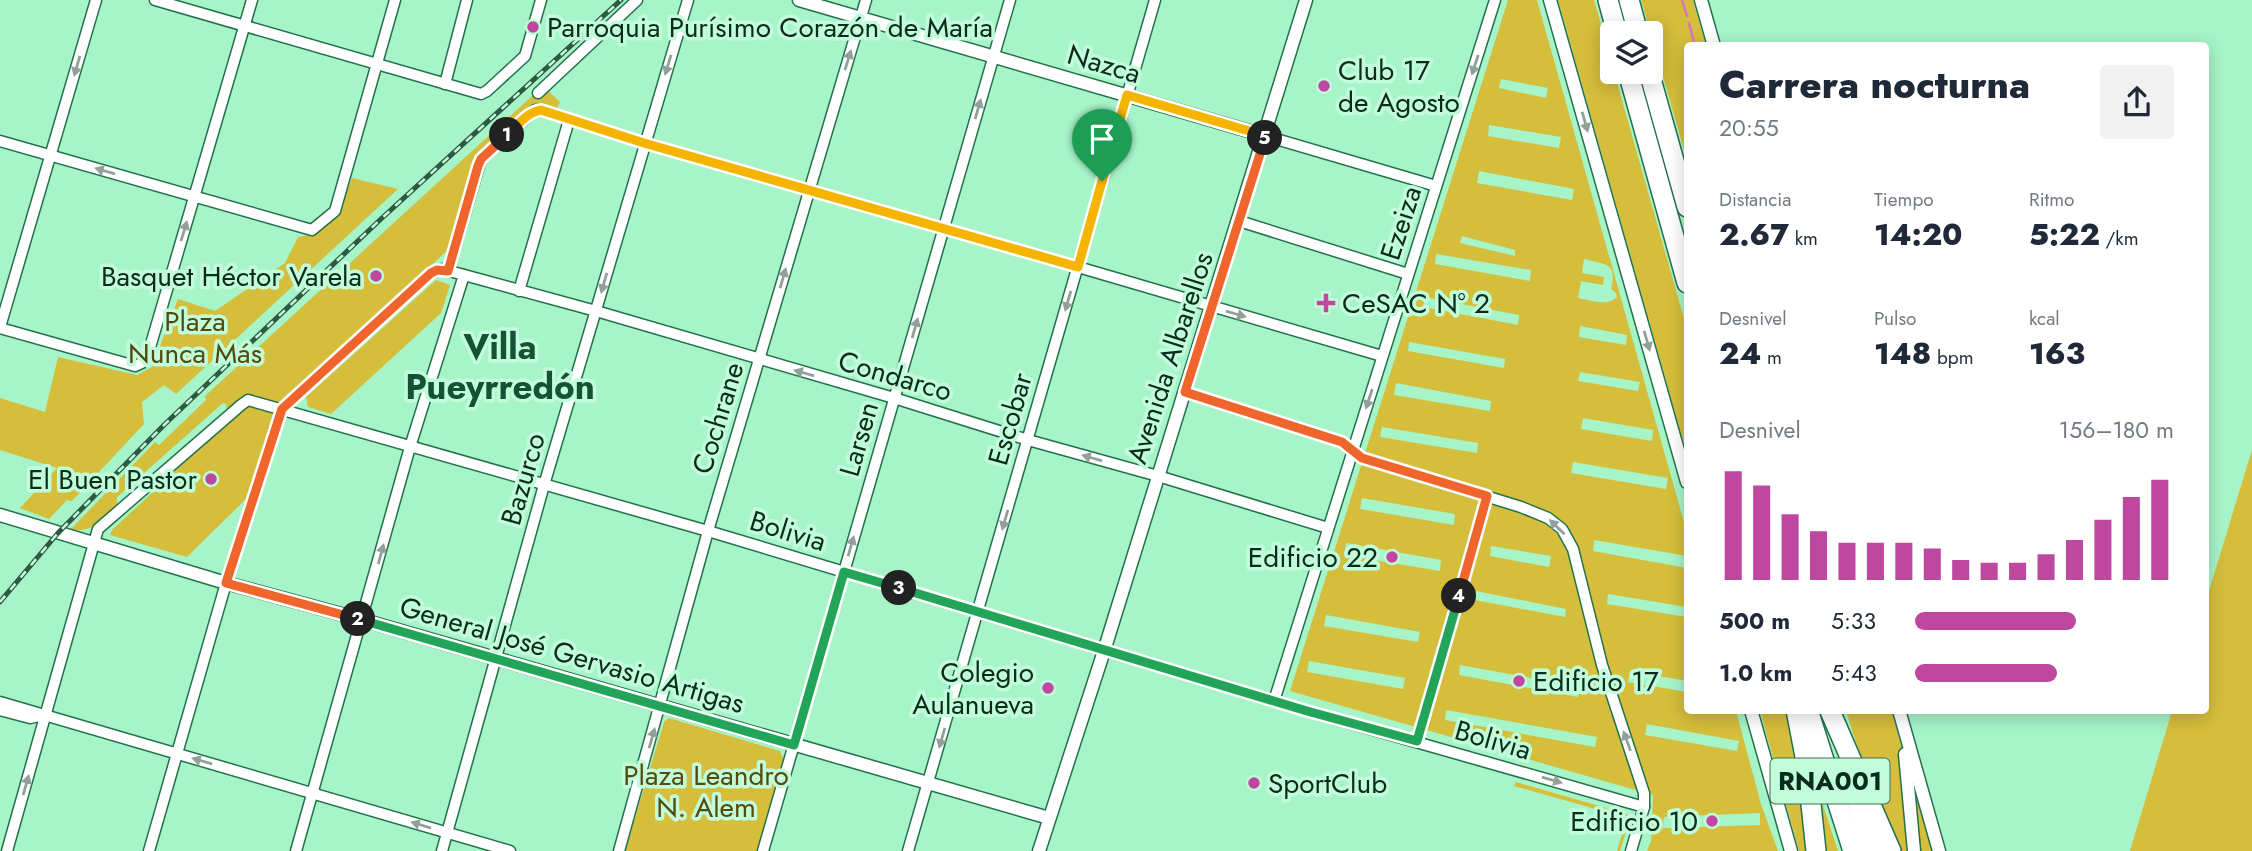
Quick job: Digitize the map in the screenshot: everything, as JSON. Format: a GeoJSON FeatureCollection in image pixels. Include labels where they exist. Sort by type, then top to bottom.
{"type":"FeatureCollection","features":[{"type":"Feature","properties":{"kind":"highway"},"geometry":{"type":"LineString","coordinates":[[1608,0],[1614,21]]}},
{"type":"Feature","properties":{"kind":"highway"},"geometry":{"type":"LineString","coordinates":[[1629,0],[1635,21]]}},
{"type":"Feature","properties":{"kind":"highway"},"geometry":{"type":"LineString","coordinates":[[1631,84],[1684,272]]}},
{"type":"Feature","properties":{"kind":"highway"},"geometry":{"type":"LineString","coordinates":[[1652,84],[1684,195]]}},
{"type":"Feature","properties":{"kind":"highway"},"geometry":{"type":"LineString","coordinates":[[1797,714],[1807,767],[1816,851]]}},
{"type":"Feature","properties":{"kind":"highway","name":"RNA001"},"geometry":{"type":"LineString","coordinates":[[1809,714],[1853,851]]}},
{"type":"Feature","properties":{"kind":"highway"},"geometry":{"type":"LineString","coordinates":[[1831,714],[1891,851]]}},
{"type":"Feature","properties":{"kind":"highway","name":"RNA001"},"geometry":{"type":"LineString","coordinates":[[1831,714],[1872,851]]}},
{"type":"Feature","properties":{"kind":"street"},"geometry":{"type":"LineString","coordinates":[[96,0],[0,327],[135,366],[146,361],[251,0]]}},
{"type":"Feature","properties":{"kind":"street"},"geometry":{"type":"LineString","coordinates":[[155,0],[481,94],[524,56],[541,0]]}},
{"type":"Feature","properties":{"kind":"street"},"geometry":{"type":"LineString","coordinates":[[0,141],[312,230],[335,211],[395,0]]}},
{"type":"Feature","properties":{"kind":"street"},"geometry":{"type":"LineString","coordinates":[[445,84],[467,0]]}},
{"type":"Feature","properties":{"kind":"street"},"geometry":{"type":"LineString","coordinates":[[538,93],[637,0]]}},
{"type":"Feature","properties":{"kind":"street","name":"Bazurco"},"geometry":{"type":"LineString","coordinates":[[442,851],[544,485],[688,0]]}},
{"type":"Feature","properties":{"kind":"street","name":"Nazca"},"geometry":{"type":"LineString","coordinates":[[800,0],[1436,186]]}},
{"type":"Feature","properties":{"kind":"street","name":"Cochrane"},"geometry":{"type":"LineString","coordinates":[[619,851],[708,531],[866,0]]}},
{"type":"Feature","properties":{"kind":"street","name":"Larsen"},"geometry":{"type":"LineString","coordinates":[[763,851],[1010,0]]}},
{"type":"Feature","properties":{"kind":"street","name":"Escobar"},"geometry":{"type":"LineString","coordinates":[[908,851],[1155,0]]}},
{"type":"Feature","properties":{"kind":"street","name":"Avenida Albarellos"},"geometry":{"type":"LineString","coordinates":[[1039,851],[1266,136],[1306,0]]}},
{"type":"Feature","properties":{"kind":"street","name":"Ezeiza"},"geometry":{"type":"LineString","coordinates":[[1274,701],[1495,0]]}},
{"type":"Feature","properties":{"kind":"street"},"geometry":{"type":"LineString","coordinates":[[1550,0],[1684,471]]}},
{"type":"Feature","properties":{"kind":"street"},"geometry":{"type":"LineString","coordinates":[[1701,0],[1713,42]]}},
{"type":"Feature","properties":{"kind":"street"},"geometry":{"type":"LineString","coordinates":[[149,851],[226,583],[282,409],[431,273],[437,270],[448,271],[481,159],[536,110],[1382,356]]}},
{"type":"Feature","properties":{"kind":"street"},"geometry":{"type":"LineString","coordinates":[[519,291],[569,120]]}},
{"type":"Feature","properties":{"kind":"street"},"geometry":{"type":"LineString","coordinates":[[1239,221],[1408,274]]}},
{"type":"Feature","properties":{"kind":"street","name":"Condarco"},"geometry":{"type":"LineString","coordinates":[[448,271],[894,398],[1328,528]]}},
{"type":"Feature","properties":{"kind":"street"},"geometry":{"type":"LineString","coordinates":[[296,851],[410,447],[464,275]]}},
{"type":"Feature","properties":{"kind":"street"},"geometry":{"type":"LineString","coordinates":[[1185,392],[1342,442],[1362,458],[1487,496],[1548,518],[1562,529],[1571,542],[1602,665],[1644,793],[1644,807],[1631,851]]}},
{"type":"Feature","properties":{"kind":"street","name":"Bolivia"},"geometry":{"type":"LineString","coordinates":[[93,543],[98,529],[248,400],[708,531],[1104,651],[1644,807]]}},
{"type":"Feature","properties":{"kind":"street"},"geometry":{"type":"LineString","coordinates":[[1417,741],[1487,496]]}},
{"type":"Feature","properties":{"kind":"street","name":"General José Gervasio Artigas"},"geometry":{"type":"LineString","coordinates":[[0,515],[226,583],[1049,818]]}},
{"type":"Feature","properties":{"kind":"street"},"geometry":{"type":"LineString","coordinates":[[7,851],[93,543]]}},
{"type":"Feature","properties":{"kind":"street"},"geometry":{"type":"LineString","coordinates":[[0,696],[34,705],[47,715]]}},
{"type":"Feature","properties":{"kind":"street"},"geometry":{"type":"LineString","coordinates":[[0,702],[510,851]]}},
{"type":"Feature","properties":{"kind":"street"},"geometry":{"type":"LineString","coordinates":[[0,709],[30,718],[47,715]]}},
{"type":"Feature","properties":{"kind":"street"},"geometry":{"type":"LineString","coordinates":[[1752,714],[1791,851]]}},
{"type":"Feature","properties":{"kind":"street"},"geometry":{"type":"LineString","coordinates":[[1901,716],[1914,851]]}},
{"type":"Feature","properties":{"kind":"street"},"geometry":{"type":"LineString","coordinates":[[1901,716],[1938,851]]}},
{"type":"Feature","properties":{"kind":"green space"},"geometry":{"type":"Polygon","coordinates":[[[1508,0],[1537,0],[1684,522],[1684,555],[1594,540],[1593,551],[1684,567],[1684,607],[1608,594],[1607,604],[1684,617],[1684,680],[1630,671],[1628,682],[1684,691],[1684,714],[1737,714],[1761,804],[1778,851],[1647,851],[1651,841],[1653,795],[1290,691],[1508,0]],[[1501,79],[1499,88],[1546,98],[1548,88],[1501,79]],[[1489,125],[1488,136],[1559,148],[1561,137],[1489,125]],[[1479,171],[1477,183],[1572,200],[1574,189],[1479,171]],[[1462,236],[1460,243],[1515,256],[1515,250],[1462,236]],[[1436,254],[1435,264],[1530,281],[1531,270],[1436,254]],[[1584,259],[1582,273],[1604,277],[1603,285],[1581,281],[1578,298],[1608,302],[1617,297],[1611,289],[1613,274],[1609,266],[1584,259]],[[1425,297],[1423,307],[1518,325],[1519,315],[1425,297]],[[1580,326],[1579,337],[1626,345],[1627,335],[1580,326]],[[1409,342],[1408,351],[1504,368],[1505,359],[1409,342]],[[1580,372],[1578,381],[1638,391],[1640,382],[1580,372]],[[1396,383],[1394,395],[1490,411],[1491,401],[1396,383]],[[1583,418],[1581,429],[1652,441],[1653,430],[1583,418]],[[1382,427],[1380,437],[1477,453],[1478,443],[1382,427]],[[1573,462],[1571,473],[1666,489],[1668,478],[1573,462]],[[1362,498],[1360,509],[1454,525],[1455,514],[1362,498]],[[1346,543],[1344,555],[1440,571],[1441,560],[1346,543]],[[1491,546],[1490,556],[1549,567],[1551,556],[1491,546]],[[1476,591],[1475,600],[1565,617],[1566,609],[1476,591]],[[1326,615],[1324,626],[1418,642],[1420,632],[1326,615]],[[1309,661],[1307,672],[1403,689],[1405,678],[1309,661]],[[1460,665],[1459,675],[1578,697],[1580,687],[1460,665]],[[1446,710],[1445,720],[1595,747],[1597,737],[1446,710]],[[1647,724],[1645,735],[1737,751],[1739,741],[1647,724]],[[1760,813],[1664,817],[1663,828],[1760,825],[1760,813]]]}},
{"type":"Feature","properties":{"kind":"green space"},"geometry":{"type":"Polygon","coordinates":[[[1558,0],[1594,0],[1600,21],[1600,84],[1617,84],[1684,318],[1684,444],[1558,0]]]}},
{"type":"Feature","properties":{"kind":"green space"},"geometry":{"type":"Polygon","coordinates":[[[1641,0],[1693,0],[1705,42],[1684,42],[1684,150],[1663,77],[1663,21],[1647,21],[1641,0]]]}},
{"type":"Feature","properties":{"kind":"green space"},"geometry":{"type":"Polygon","coordinates":[[[543,86],[560,102],[557,109],[534,104],[476,158],[450,248],[281,403],[243,397],[227,411],[226,404],[223,403],[117,497],[117,507],[101,521],[85,529],[71,529],[155,442],[159,445],[206,400],[205,396],[543,86]]]}},
{"type":"Feature","properties":{"kind":"green space","name":"Plaza Nunca Más"},"geometry":{"type":"Polygon","coordinates":[[[352,178],[398,189],[176,394],[164,385],[142,402],[144,424],[72,501],[67,500],[49,519],[20,508],[57,468],[0,450],[0,398],[45,412],[58,357],[137,375],[152,367],[178,299],[215,311],[285,263],[298,237],[320,230],[334,217],[352,178]]]}},
{"type":"Feature","properties":{"kind":"green space"},"geometry":{"type":"Polygon","coordinates":[[[436,280],[450,285],[441,313],[331,414],[308,407],[306,397],[436,280]]]}},
{"type":"Feature","properties":{"kind":"green space","name":"El Buen Pastor"},"geometry":{"type":"Polygon","coordinates":[[[250,406],[275,412],[246,499],[187,557],[110,535],[112,530],[243,408],[250,406]]]}},
{"type":"Feature","properties":{"kind":"green space"},"geometry":{"type":"Polygon","coordinates":[[[2252,450],[2252,851],[2130,851],[2171,714],[2209,714],[2209,591],[2252,450]]]}},
{"type":"Feature","properties":{"kind":"green space"},"geometry":{"type":"Polygon","coordinates":[[[1761,714],[1788,714],[1799,767],[1808,851],[1799,851],[1761,714]]]}},
{"type":"Feature","properties":{"kind":"green space"},"geometry":{"type":"Polygon","coordinates":[[[1847,714],[1896,714],[1902,750],[1910,851],[1896,851],[1847,714]]]}},
{"type":"Feature","properties":{"kind":"green space","name":"Plaza Leandro N. Alem"},"geometry":{"type":"Polygon","coordinates":[[[669,718],[780,751],[784,760],[758,851],[625,851],[664,722],[669,718]]]}},
{"type":"Feature","properties":{"kind":"green space"},"geometry":{"type":"Polygon","coordinates":[[[1516,782],[1627,814],[1630,819],[1620,851],[1617,851],[1626,820],[1624,817],[1514,786],[1516,782]]]}},
{"type":"Feature","properties":{"kind":"green space"},"geometry":{"type":"Polygon","coordinates":[[[1818,790],[1838,851],[1821,851],[1818,790]]]}},
{"type":"Feature","properties":{"kind":"green space"},"geometry":{"type":"Polygon","coordinates":[[[1918,798],[1934,851],[1920,851],[1913,799],[1918,798]]]}},
{"type":"Feature","properties":{"kind":"waterway"},"geometry":{"type":"LineString","coordinates":[[1682,0],[1687,16]]}},
{"type":"Feature","properties":{"kind":"waterway"},"geometry":{"type":"LineString","coordinates":[[1689,23],[1694,42]]}},
{"type":"Feature","properties":{"kind":"railway"},"geometry":{"type":"LineString","coordinates":[[0,602],[58,533],[165,424],[382,218],[621,0]]}},
{"type":"Feature","properties":{"kind":"place","name":"Parroquia Purísimo Corazón de María"},"geometry":{"type":"Point","coordinates":[533,27]}},
{"type":"Feature","properties":{"kind":"place","name":"Club 17 de Agosto"},"geometry":{"type":"Point","coordinates":[1324,86]}},
{"type":"Feature","properties":{"kind":"place","name":"Basquet Héctor Varela"},"geometry":{"type":"Point","coordinates":[376,276]}},
{"type":"Feature","properties":{"kind":"place","name":"CeSAC Nº 2"},"geometry":{"type":"Point","coordinates":[1326,303]}},
{"type":"Feature","properties":{"kind":"place","name":"El Buen Pastor"},"geometry":{"type":"Point","coordinates":[211,479]}},
{"type":"Feature","properties":{"kind":"place","name":"Edificio 22"},"geometry":{"type":"Point","coordinates":[1392,557]}},
{"type":"Feature","properties":{"kind":"place","name":"Edificio 17"},"geometry":{"type":"Point","coordinates":[1519,681]}},
{"type":"Feature","properties":{"kind":"place","name":"Colegio Aulanueva"},"geometry":{"type":"Point","coordinates":[1048,688]}},
{"type":"Feature","properties":{"kind":"place","name":"SportClub"},"geometry":{"type":"Point","coordinates":[1254,783]}},
{"type":"Feature","properties":{"kind":"place","name":"Edificio 10"},"geometry":{"type":"Point","coordinates":[1712,821]}},
{"type":"Feature","properties":{"kind":"district","name":"Villa Pueyrredón"},"geometry":{"type":"Point","coordinates":[500,367]}},
{"type":"Feature","properties":{"kind":"route"},"geometry":{"type":"LineString","coordinates":[[1127,95],[1266,136],[1185,392],[1342,442],[1362,458],[1487,496],[1417,741],[1307,711],[844,572],[794,745],[226,583],[282,409],[431,273],[442,269],[448,271],[481,159],[536,110],[1078,267],[1102,181],[1127,95]]}}]}
